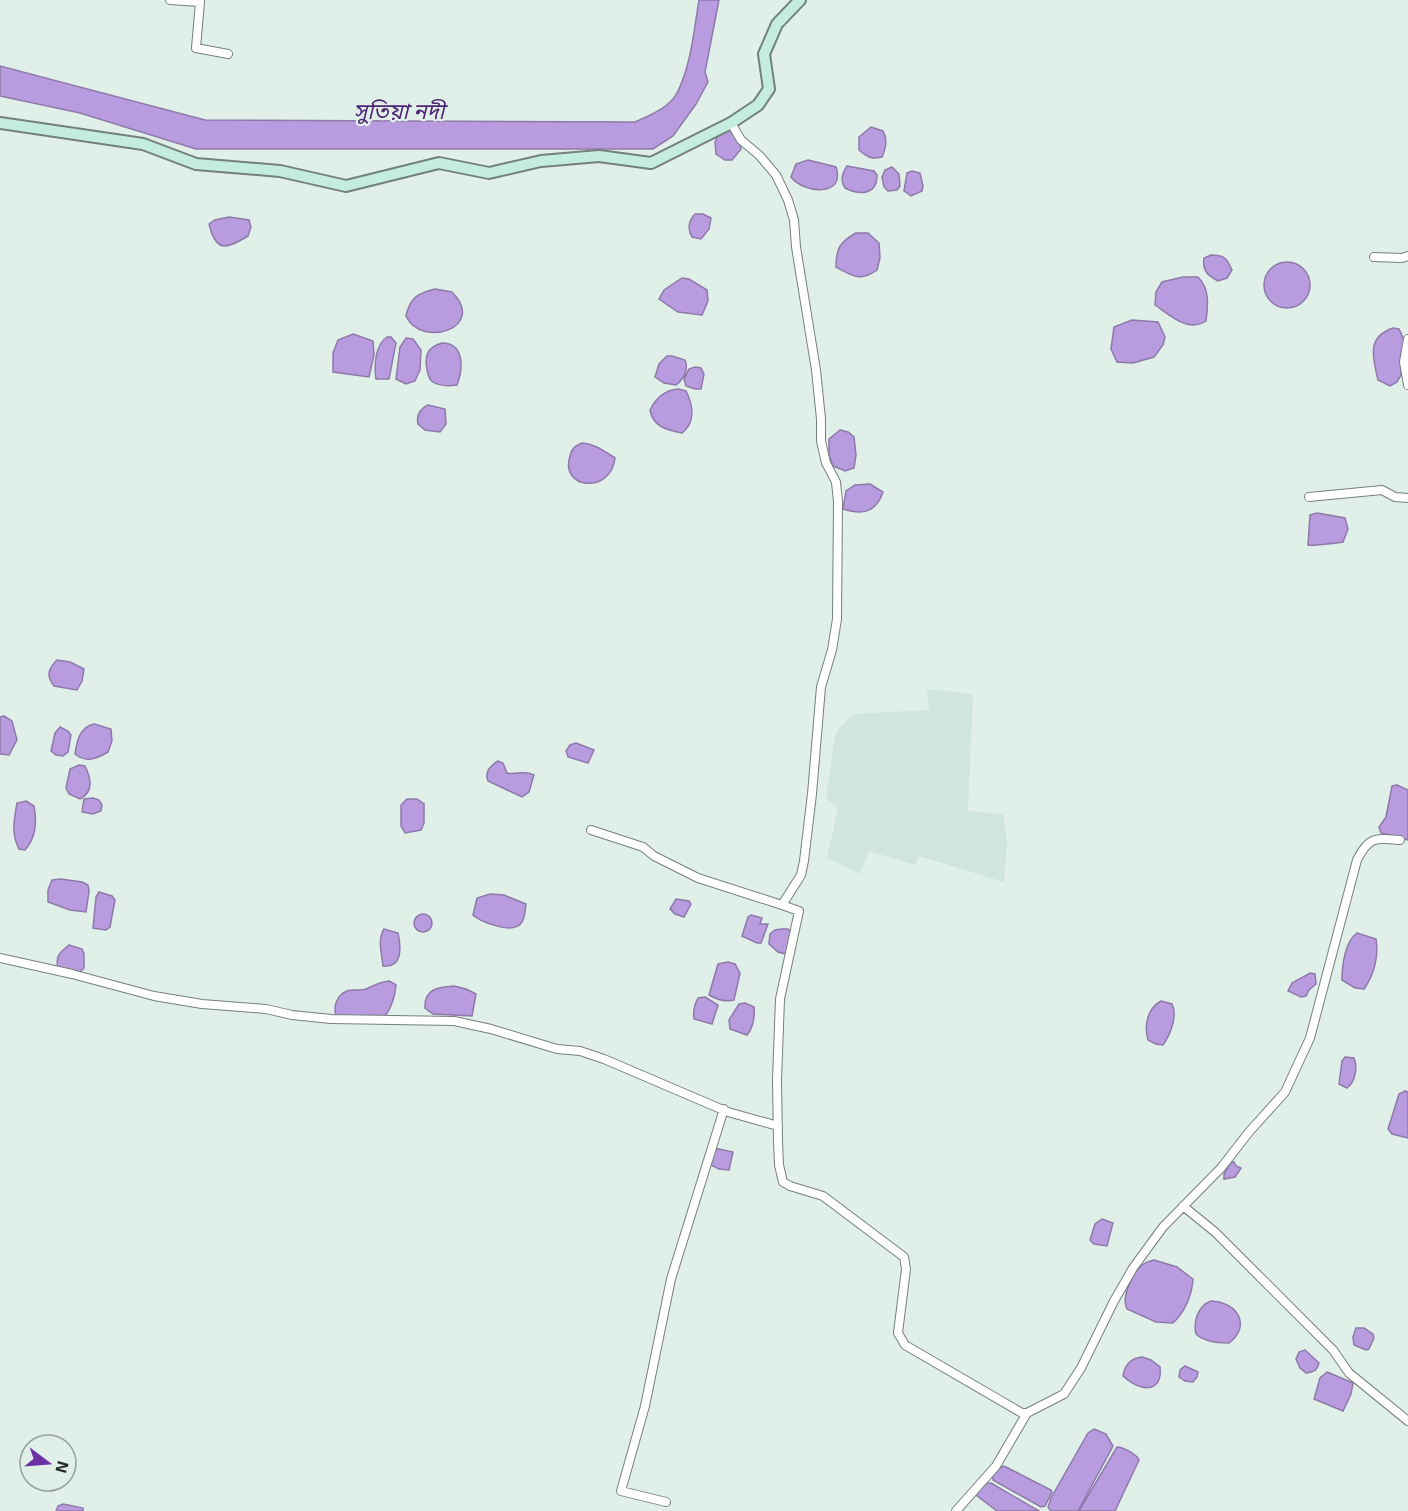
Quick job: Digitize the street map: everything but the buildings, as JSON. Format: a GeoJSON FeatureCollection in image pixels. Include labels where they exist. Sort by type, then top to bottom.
{"type":"FeatureCollection","features":[{"type":"Feature","properties":{"kind":"street"},"geometry":{"type":"LineString","coordinates":[[170,0],[200,2],[196,48],[228,54]]}},
{"type":"Feature","properties":{"kind":"street"},"geometry":{"type":"LineString","coordinates":[[0,123],[143,144],[196,164],[280,171],[346,186],[439,162],[489,173],[541,160],[599,156],[651,163],[730,123],[758,105],[769,89],[764,54],[777,24],[800,0]]}},
{"type":"Feature","properties":{"kind":"street"},"geometry":{"type":"LineString","coordinates":[[730,123],[741,140],[759,155],[776,175],[788,200],[794,220],[796,247],[816,370],[821,441],[826,463],[836,482],[838,502],[837,619],[832,650],[821,687],[804,861],[801,876],[783,905]]}},
{"type":"Feature","properties":{"kind":"street"},"geometry":{"type":"LineString","coordinates":[[1374,257],[1402,258],[1408,256]]}},
{"type":"Feature","properties":{"kind":"street"},"geometry":{"type":"LineString","coordinates":[[1408,339],[1404,362],[1408,385]]}},
{"type":"Feature","properties":{"kind":"street"},"geometry":{"type":"LineString","coordinates":[[1309,497],[1382,490],[1395,497],[1408,498]]}},
{"type":"Feature","properties":{"kind":"street"},"geometry":{"type":"LineString","coordinates":[[591,830],[643,847],[654,856],[698,878],[800,911],[780,999],[777,1080],[779,1165],[783,1182],[823,1196],[904,1257],[906,1269],[898,1333],[905,1345],[1022,1413],[1028,1413],[1064,1394],[1081,1368],[1133,1268],[1163,1227],[1221,1168],[1285,1092],[1310,1038],[1357,860],[1364,846],[1375,838],[1400,840]]}},
{"type":"Feature","properties":{"kind":"street"},"geometry":{"type":"LineString","coordinates":[[0,958],[154,996],[202,1004],[266,1009],[292,1015],[331,1018],[454,1021],[491,1029],[557,1049],[580,1051],[724,1109],[778,1126]]}},
{"type":"Feature","properties":{"kind":"street"},"geometry":{"type":"LineString","coordinates":[[666,1502],[621,1491],[645,1406],[671,1279],[724,1109]]}},
{"type":"Feature","properties":{"kind":"street"},"geometry":{"type":"LineString","coordinates":[[1183,1206],[1215,1232],[1333,1350],[1349,1373],[1408,1420]]}},
{"type":"Feature","properties":{"kind":"street"},"geometry":{"type":"LineString","coordinates":[[956,1511],[996,1466],[1028,1413]]}},
{"type":"Feature","properties":{"kind":"shaded area"},"geometry":{"type":"Polygon","coordinates":[[[699,0],[719,0],[705,72],[708,82],[696,104],[673,136],[653,149],[196,149],[80,113],[0,96],[0,66],[205,120],[635,122],[664,107],[677,93],[689,60],[699,0]]]}},
{"type":"Feature","properties":{"kind":"shaded area"},"geometry":{"type":"Polygon","coordinates":[[[871,127],[885,134],[886,144],[882,157],[870,157],[859,150],[859,137],[871,127]]]}},
{"type":"Feature","properties":{"kind":"shaded area"},"geometry":{"type":"Polygon","coordinates":[[[729,130],[739,140],[741,149],[732,160],[725,160],[716,154],[715,142],[718,135],[729,130]]]}},
{"type":"Feature","properties":{"kind":"shaded area"},"geometry":{"type":"Polygon","coordinates":[[[808,160],[836,167],[835,184],[822,190],[797,183],[791,177],[796,164],[808,160]]]}},
{"type":"Feature","properties":{"kind":"shaded area"},"geometry":{"type":"Polygon","coordinates":[[[847,166],[874,171],[877,175],[874,187],[866,192],[856,192],[845,188],[842,177],[847,166]]]}},
{"type":"Feature","properties":{"kind":"shaded area"},"geometry":{"type":"Polygon","coordinates":[[[892,167],[899,174],[900,186],[897,190],[888,191],[884,187],[882,177],[885,170],[892,167]]]}},
{"type":"Feature","properties":{"kind":"shaded area"},"geometry":{"type":"Polygon","coordinates":[[[912,171],[920,173],[923,186],[922,191],[911,196],[904,191],[907,173],[912,171]]]}},
{"type":"Feature","properties":{"kind":"shaded area"},"geometry":{"type":"Polygon","coordinates":[[[695,214],[703,214],[711,218],[709,229],[701,239],[692,237],[689,228],[695,214]]]}},
{"type":"Feature","properties":{"kind":"shaded area"},"geometry":{"type":"Polygon","coordinates":[[[229,217],[249,220],[251,227],[248,236],[234,244],[223,246],[215,240],[209,224],[229,217]]]}},
{"type":"Feature","properties":{"kind":"shaded area"},"geometry":{"type":"Polygon","coordinates":[[[856,233],[868,233],[879,243],[880,258],[877,270],[861,277],[836,267],[840,246],[856,233]]]}},
{"type":"Feature","properties":{"kind":"shaded area"},"geometry":{"type":"Polygon","coordinates":[[[1211,255],[1222,257],[1228,263],[1232,270],[1227,278],[1218,281],[1206,272],[1204,258],[1211,255]]]}},
{"type":"Feature","properties":{"kind":"shaded area"},"geometry":{"type":"Polygon","coordinates":[[[1287,262],[1303,269],[1310,285],[1303,301],[1287,308],[1271,301],[1264,285],[1271,269],[1287,262]]]}},
{"type":"Feature","properties":{"kind":"shaded area"},"geometry":{"type":"Polygon","coordinates":[[[1183,277],[1198,277],[1205,287],[1208,303],[1206,321],[1199,324],[1186,324],[1179,321],[1155,305],[1156,292],[1162,282],[1183,277]]]}},
{"type":"Feature","properties":{"kind":"shaded area"},"geometry":{"type":"Polygon","coordinates":[[[682,278],[689,279],[707,290],[708,301],[702,315],[678,312],[659,299],[664,290],[682,278]]]}},
{"type":"Feature","properties":{"kind":"shaded area"},"geometry":{"type":"Polygon","coordinates":[[[435,289],[452,292],[461,305],[462,316],[457,324],[448,330],[425,331],[414,326],[406,316],[410,304],[416,297],[435,289]]]}},
{"type":"Feature","properties":{"kind":"shaded area"},"geometry":{"type":"Polygon","coordinates":[[[1132,320],[1158,322],[1165,337],[1163,345],[1154,357],[1133,363],[1117,362],[1111,349],[1114,327],[1132,320]]]}},
{"type":"Feature","properties":{"kind":"shaded area"},"geometry":{"type":"Polygon","coordinates":[[[1393,328],[1399,329],[1404,340],[1401,375],[1397,382],[1390,386],[1378,380],[1373,356],[1375,343],[1379,337],[1393,328]]]}},
{"type":"Feature","properties":{"kind":"shaded area"},"geometry":{"type":"Polygon","coordinates":[[[353,334],[373,341],[374,355],[369,377],[333,372],[333,353],[338,340],[353,334]]]}},
{"type":"Feature","properties":{"kind":"shaded area"},"geometry":{"type":"Polygon","coordinates":[[[387,337],[391,337],[396,343],[389,379],[376,379],[375,362],[378,350],[387,337]]]}},
{"type":"Feature","properties":{"kind":"shaded area"},"geometry":{"type":"Polygon","coordinates":[[[406,338],[413,339],[421,350],[420,370],[415,381],[406,384],[396,379],[400,347],[406,338]]]}},
{"type":"Feature","properties":{"kind":"shaded area"},"geometry":{"type":"Polygon","coordinates":[[[442,343],[455,347],[458,352],[461,365],[457,385],[438,384],[431,381],[428,376],[426,360],[428,352],[442,343]]]}},
{"type":"Feature","properties":{"kind":"shaded area"},"geometry":{"type":"Polygon","coordinates":[[[667,356],[685,360],[686,363],[685,374],[676,385],[664,383],[655,377],[659,364],[667,356]]]}},
{"type":"Feature","properties":{"kind":"shaded area"},"geometry":{"type":"Polygon","coordinates":[[[701,368],[704,374],[701,389],[686,386],[684,379],[689,369],[701,368]]]}},
{"type":"Feature","properties":{"kind":"shaded area"},"geometry":{"type":"Polygon","coordinates":[[[678,389],[686,391],[692,408],[690,424],[682,433],[657,424],[650,410],[661,395],[678,389]]]}},
{"type":"Feature","properties":{"kind":"shaded area"},"geometry":{"type":"Polygon","coordinates":[[[428,405],[445,409],[446,424],[440,432],[425,430],[418,424],[419,413],[428,405]]]}},
{"type":"Feature","properties":{"kind":"shaded area"},"geometry":{"type":"Polygon","coordinates":[[[840,430],[854,437],[856,455],[854,468],[845,471],[833,466],[829,455],[829,439],[840,430]]]}},
{"type":"Feature","properties":{"kind":"shaded area"},"geometry":{"type":"Polygon","coordinates":[[[582,443],[595,446],[615,458],[605,478],[587,483],[578,481],[572,475],[569,467],[570,456],[576,446],[582,443]]]}},
{"type":"Feature","properties":{"kind":"shaded area"},"geometry":{"type":"Polygon","coordinates":[[[870,484],[883,492],[872,508],[862,512],[843,509],[846,491],[855,485],[870,484]]]}},
{"type":"Feature","properties":{"kind":"shaded area"},"geometry":{"type":"Polygon","coordinates":[[[1317,513],[1345,518],[1348,529],[1343,542],[1308,545],[1310,515],[1317,513]]]}},
{"type":"Feature","properties":{"kind":"shaded area"},"geometry":{"type":"Polygon","coordinates":[[[57,660],[70,662],[84,669],[82,681],[77,690],[54,686],[51,682],[49,673],[57,660]]]}},
{"type":"Feature","properties":{"kind":"shaded area"},"geometry":{"type":"Polygon","coordinates":[[[927,689],[973,694],[968,811],[1003,814],[1007,841],[1004,882],[919,856],[915,865],[869,851],[860,874],[827,858],[838,808],[826,798],[835,736],[840,727],[854,714],[929,710],[927,689]]]}},
{"type":"Feature","properties":{"kind":"shaded area"},"geometry":{"type":"Polygon","coordinates":[[[4,716],[12,721],[17,740],[9,755],[0,754],[0,717],[4,716]]]}},
{"type":"Feature","properties":{"kind":"shaded area"},"geometry":{"type":"Polygon","coordinates":[[[94,724],[111,729],[112,741],[108,752],[95,758],[79,757],[75,754],[78,739],[85,728],[94,724]]]}},
{"type":"Feature","properties":{"kind":"shaded area"},"geometry":{"type":"Polygon","coordinates":[[[60,727],[71,735],[68,752],[63,756],[51,751],[55,733],[60,727]]]}},
{"type":"Feature","properties":{"kind":"shaded area"},"geometry":{"type":"Polygon","coordinates":[[[576,743],[594,750],[588,763],[568,757],[566,751],[570,745],[576,743]]]}},
{"type":"Feature","properties":{"kind":"shaded area"},"geometry":{"type":"Polygon","coordinates":[[[498,761],[503,763],[507,773],[534,775],[529,792],[522,797],[488,781],[488,770],[498,761]]]}},
{"type":"Feature","properties":{"kind":"shaded area"},"geometry":{"type":"Polygon","coordinates":[[[79,765],[85,766],[90,784],[88,793],[80,799],[69,794],[66,788],[70,769],[79,765]]]}},
{"type":"Feature","properties":{"kind":"shaded area"},"geometry":{"type":"Polygon","coordinates":[[[1397,785],[1408,790],[1408,840],[1381,833],[1379,827],[1386,817],[1392,786],[1397,785]]]}},
{"type":"Feature","properties":{"kind":"shaded area"},"geometry":{"type":"Polygon","coordinates":[[[84,799],[99,800],[102,805],[101,811],[93,814],[82,812],[84,799]]]}},
{"type":"Feature","properties":{"kind":"shaded area"},"geometry":{"type":"Polygon","coordinates":[[[407,799],[417,799],[424,804],[424,823],[421,830],[405,833],[401,826],[401,805],[407,799]]]}},
{"type":"Feature","properties":{"kind":"shaded area"},"geometry":{"type":"Polygon","coordinates":[[[26,801],[34,806],[35,824],[33,835],[25,850],[19,849],[14,827],[17,803],[26,801]]]}},
{"type":"Feature","properties":{"kind":"shaded area"},"geometry":{"type":"Polygon","coordinates":[[[61,879],[88,885],[86,912],[70,910],[48,902],[48,890],[52,880],[61,879]]]}},
{"type":"Feature","properties":{"kind":"shaded area"},"geometry":{"type":"Polygon","coordinates":[[[99,892],[112,896],[115,900],[110,927],[106,930],[93,928],[96,897],[99,892]]]}},
{"type":"Feature","properties":{"kind":"shaded area"},"geometry":{"type":"Polygon","coordinates":[[[490,894],[504,895],[526,904],[522,922],[518,926],[502,927],[473,915],[477,898],[490,894]]]}},
{"type":"Feature","properties":{"kind":"shaded area"},"geometry":{"type":"Polygon","coordinates":[[[676,899],[689,901],[691,904],[684,917],[675,914],[670,909],[676,899]]]}},
{"type":"Feature","properties":{"kind":"shaded area"},"geometry":{"type":"Polygon","coordinates":[[[423,914],[429,917],[432,923],[429,929],[423,932],[417,929],[414,923],[417,917],[423,914]]]}},
{"type":"Feature","properties":{"kind":"shaded area"},"geometry":{"type":"Polygon","coordinates":[[[751,915],[762,918],[760,924],[768,924],[761,943],[742,936],[748,917],[751,915]]]}},
{"type":"Feature","properties":{"kind":"shaded area"},"geometry":{"type":"Polygon","coordinates":[[[384,929],[398,933],[399,939],[399,956],[390,966],[383,966],[380,943],[384,929]]]}},
{"type":"Feature","properties":{"kind":"shaded area"},"geometry":{"type":"Polygon","coordinates":[[[788,929],[793,933],[786,954],[778,952],[769,944],[770,934],[788,929]]]}},
{"type":"Feature","properties":{"kind":"shaded area"},"geometry":{"type":"Polygon","coordinates":[[[1357,933],[1376,939],[1375,965],[1364,989],[1355,988],[1342,980],[1347,948],[1357,933]]]}},
{"type":"Feature","properties":{"kind":"shaded area"},"geometry":{"type":"Polygon","coordinates":[[[69,945],[82,949],[84,968],[80,972],[58,968],[59,955],[69,945]]]}},
{"type":"Feature","properties":{"kind":"shaded area"},"geometry":{"type":"Polygon","coordinates":[[[728,962],[735,964],[740,973],[734,1000],[731,1001],[709,995],[718,964],[728,962]]]}},
{"type":"Feature","properties":{"kind":"shaded area"},"geometry":{"type":"Polygon","coordinates":[[[1310,973],[1315,974],[1316,984],[1306,996],[1301,997],[1288,991],[1292,983],[1310,973]]]}},
{"type":"Feature","properties":{"kind":"shaded area"},"geometry":{"type":"Polygon","coordinates":[[[389,981],[396,985],[396,990],[384,1018],[336,1016],[337,1001],[344,993],[349,990],[366,989],[389,981]]]}},
{"type":"Feature","properties":{"kind":"shaded area"},"geometry":{"type":"Polygon","coordinates":[[[454,986],[476,994],[472,1016],[433,1014],[425,1008],[427,997],[433,990],[454,986]]]}},
{"type":"Feature","properties":{"kind":"shaded area"},"geometry":{"type":"Polygon","coordinates":[[[705,997],[718,1005],[712,1024],[694,1019],[694,1008],[698,998],[705,997]]]}},
{"type":"Feature","properties":{"kind":"shaded area"},"geometry":{"type":"Polygon","coordinates":[[[1161,1001],[1172,1004],[1174,1009],[1171,1031],[1163,1045],[1148,1040],[1146,1029],[1152,1008],[1161,1001]]]}},
{"type":"Feature","properties":{"kind":"shaded area"},"geometry":{"type":"Polygon","coordinates":[[[745,1003],[754,1007],[754,1018],[747,1035],[730,1029],[729,1020],[739,1004],[745,1003]]]}},
{"type":"Feature","properties":{"kind":"shaded area"},"geometry":{"type":"Polygon","coordinates":[[[1345,1057],[1354,1058],[1356,1066],[1354,1079],[1347,1088],[1339,1084],[1342,1061],[1345,1057]]]}},
{"type":"Feature","properties":{"kind":"shaded area"},"geometry":{"type":"Polygon","coordinates":[[[1408,1092],[1408,1138],[1392,1134],[1388,1129],[1399,1094],[1408,1092]]]}},
{"type":"Feature","properties":{"kind":"shaded area"},"geometry":{"type":"Polygon","coordinates":[[[714,1148],[733,1152],[729,1170],[711,1165],[714,1148]]]}},
{"type":"Feature","properties":{"kind":"shaded area"},"geometry":{"type":"Polygon","coordinates":[[[1231,1162],[1241,1168],[1235,1177],[1224,1179],[1224,1174],[1231,1162]]]}},
{"type":"Feature","properties":{"kind":"shaded area"},"geometry":{"type":"Polygon","coordinates":[[[1102,1219],[1113,1223],[1107,1246],[1094,1244],[1090,1240],[1095,1224],[1102,1219]]]}},
{"type":"Feature","properties":{"kind":"shaded area"},"geometry":{"type":"Polygon","coordinates":[[[1154,1260],[1177,1267],[1193,1279],[1187,1303],[1173,1323],[1156,1322],[1127,1309],[1126,1293],[1134,1275],[1142,1265],[1154,1260]]]}},
{"type":"Feature","properties":{"kind":"shaded area"},"geometry":{"type":"Polygon","coordinates":[[[1211,1301],[1228,1305],[1238,1316],[1240,1329],[1229,1343],[1207,1340],[1196,1334],[1195,1324],[1198,1314],[1203,1306],[1211,1301]]]}},
{"type":"Feature","properties":{"kind":"shaded area"},"geometry":{"type":"Polygon","coordinates":[[[1356,1328],[1364,1328],[1373,1334],[1374,1338],[1369,1349],[1354,1345],[1353,1337],[1356,1328]]]}},
{"type":"Feature","properties":{"kind":"shaded area"},"geometry":{"type":"Polygon","coordinates":[[[1305,1350],[1319,1363],[1314,1371],[1306,1373],[1300,1368],[1296,1359],[1299,1352],[1305,1350]]]}},
{"type":"Feature","properties":{"kind":"shaded area"},"geometry":{"type":"Polygon","coordinates":[[[1142,1357],[1160,1367],[1157,1383],[1148,1388],[1135,1385],[1123,1376],[1129,1362],[1142,1357]]]}},
{"type":"Feature","properties":{"kind":"shaded area"},"geometry":{"type":"Polygon","coordinates":[[[1185,1366],[1198,1372],[1193,1382],[1179,1377],[1180,1370],[1185,1366]]]}},
{"type":"Feature","properties":{"kind":"shaded area"},"geometry":{"type":"Polygon","coordinates":[[[1327,1372],[1353,1383],[1351,1394],[1343,1411],[1314,1399],[1320,1378],[1327,1372]]]}},
{"type":"Feature","properties":{"kind":"shaded area"},"geometry":{"type":"Polygon","coordinates":[[[1094,1429],[1106,1434],[1113,1446],[1078,1511],[1051,1511],[1048,1507],[1051,1498],[1088,1433],[1094,1429]]]}},
{"type":"Feature","properties":{"kind":"shaded area"},"geometry":{"type":"Polygon","coordinates":[[[1117,1447],[1130,1452],[1139,1460],[1115,1511],[1079,1511],[1117,1447]]]}},
{"type":"Feature","properties":{"kind":"shaded area"},"geometry":{"type":"Polygon","coordinates":[[[1004,1466],[1051,1490],[1045,1506],[1041,1507],[993,1480],[993,1474],[1004,1466]]]}},
{"type":"Feature","properties":{"kind":"shaded area"},"geometry":{"type":"Polygon","coordinates":[[[991,1483],[1039,1511],[997,1511],[976,1495],[982,1486],[991,1483]]]}},
{"type":"Feature","properties":{"kind":"shaded area"},"geometry":{"type":"Polygon","coordinates":[[[63,1504],[83,1508],[83,1511],[56,1511],[58,1506],[63,1504]]]}},
{"type":"Feature","properties":{"kind":"water label","name":"সুতিয়া নদী"},"geometry":{"type":"Point","coordinates":[399,110]}}]}
